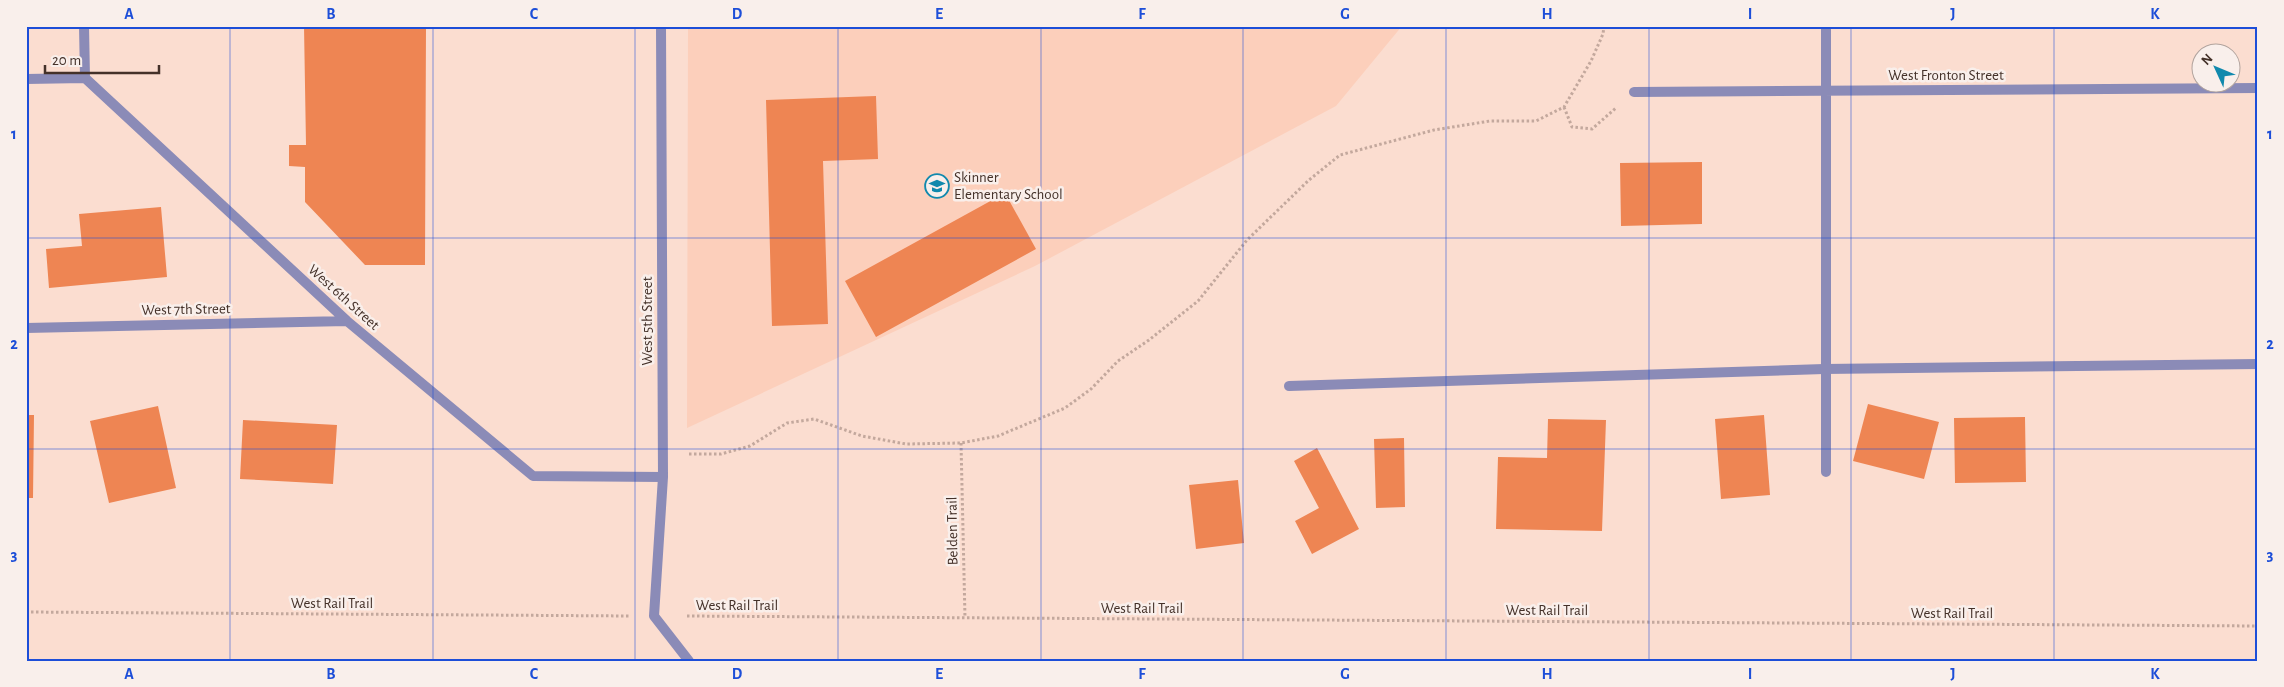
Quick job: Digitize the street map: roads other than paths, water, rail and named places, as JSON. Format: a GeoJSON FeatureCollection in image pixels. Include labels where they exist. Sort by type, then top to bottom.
{"type":"FeatureCollection","features":[{"type":"Feature","properties":{"kind":"street"},"geometry":{"type":"LineString","coordinates":[[26,79],[85,78],[84,26]]}},
{"type":"Feature","properties":{"kind":"street","name":"West 5th Street"},"geometry":{"type":"LineString","coordinates":[[661,26],[663,477],[654,616],[689,661]]}},
{"type":"Feature","properties":{"kind":"street"},"geometry":{"type":"LineString","coordinates":[[1826,26],[1824,369],[1826,472]]}},
{"type":"Feature","properties":{"kind":"street","name":"West 6th Street"},"geometry":{"type":"LineString","coordinates":[[85,78],[346,321],[533,476],[663,477]]}},
{"type":"Feature","properties":{"kind":"street","name":"West Fronton Street"},"geometry":{"type":"LineString","coordinates":[[1634,92],[2258,88]]}},
{"type":"Feature","properties":{"kind":"street","name":"West 7th Street"},"geometry":{"type":"LineString","coordinates":[[26,328],[346,321]]}},
{"type":"Feature","properties":{"kind":"street"},"geometry":{"type":"LineString","coordinates":[[1289,386],[1824,369],[2258,364]]}},
{"type":"Feature","properties":{"kind":"place","name":"Skinner Elementary School"},"geometry":{"type":"Point","coordinates":[937,186]}}]}
